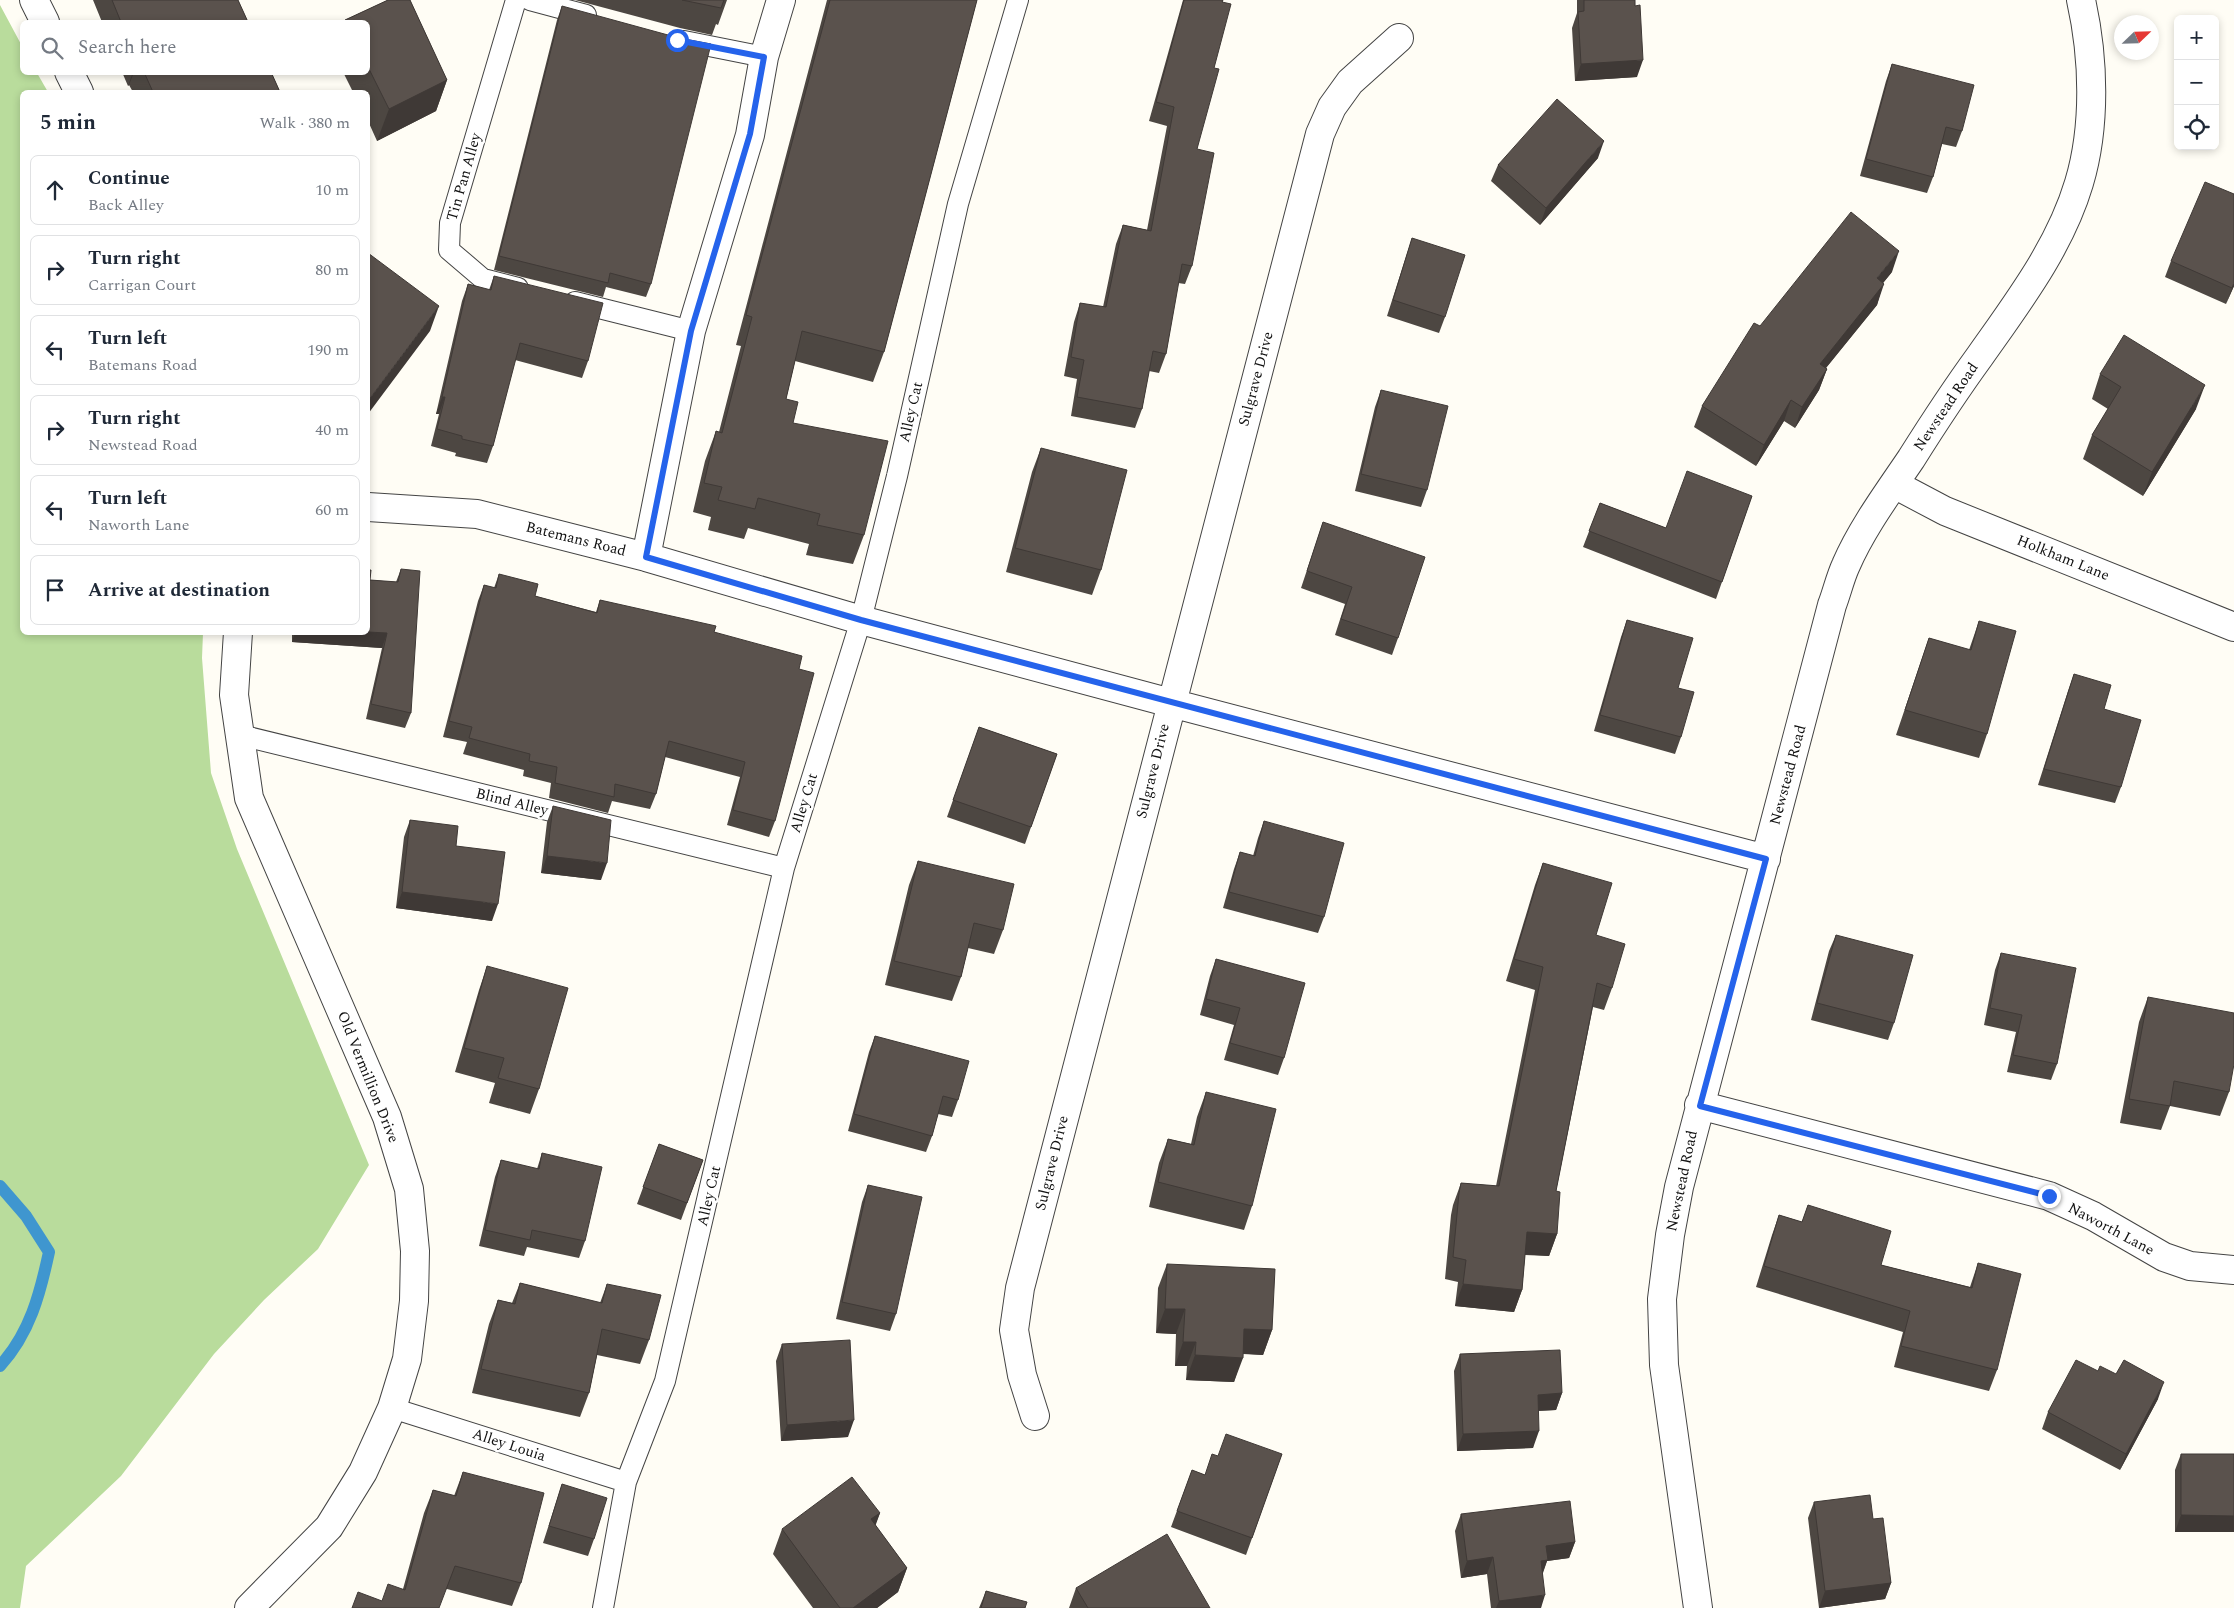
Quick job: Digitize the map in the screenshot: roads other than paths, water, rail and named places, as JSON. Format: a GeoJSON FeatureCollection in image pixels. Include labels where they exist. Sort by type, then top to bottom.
{"type":"FeatureCollection","features":[{"type":"Feature","properties":{"kind":"street"},"geometry":{"type":"LineString","coordinates":[[34,0],[43,20]]}},
{"type":"Feature","properties":{"kind":"street"},"geometry":{"type":"LineString","coordinates":[[646,557],[691,331],[750,134],[764,57],[781,0]]}},
{"type":"Feature","properties":{"kind":"street","name":"Newstead Road"},"geometry":{"type":"LineString","coordinates":[[1698,1608],[1664,1365],[1662,1300],[1674,1216],[1700,1106],[1832,605],[1846,565],[1894,484],[1959,385],[2015,307],[2056,242],[2079,184],[2087,147],[2091,87],[2082,0]]}},
{"type":"Feature","properties":{"kind":"street","name":"Sulgrave Drive"},"geometry":{"type":"LineString","coordinates":[[1035,1416],[1022,1375],[1014,1330],[1020,1288],[1320,134],[1332,107],[1350,82],[1399,38]]}},
{"type":"Feature","properties":{"kind":"street"},"geometry":{"type":"LineString","coordinates":[[70,75],[78,90]]}},
{"type":"Feature","properties":{"kind":"street","name":"Holkham Lane"},"geometry":{"type":"LineString","coordinates":[[1894,484],[1945,511],[2234,627]]}},
{"type":"Feature","properties":{"kind":"street","name":"Batemans Road"},"geometry":{"type":"LineString","coordinates":[[370,507],[477,514],[646,557],[861,620],[1171,703],[1766,859]]}},
{"type":"Feature","properties":{"kind":"street","name":"Old Vermillion Drive"},"geometry":{"type":"LineString","coordinates":[[238,635],[234,695],[248,798],[387,1117],[409,1189],[415,1251],[414,1301],[407,1359],[392,1408],[363,1472],[329,1527],[249,1608]]}},
{"type":"Feature","properties":{"kind":"street","name":"Naworth Lane"},"geometry":{"type":"LineString","coordinates":[[1700,1106],[2049,1196],[2093,1216],[2164,1257],[2190,1266],[2234,1270]]}},
{"type":"Feature","properties":{"kind":"lane","name":"Tin Pan Alley"},"geometry":{"type":"LineString","coordinates":[[516,0],[450,224],[449,250],[483,279],[691,331]]}},
{"type":"Feature","properties":{"kind":"lane"},"geometry":{"type":"LineString","coordinates":[[530,0],[604,20]]}},
{"type":"Feature","properties":{"kind":"lane","name":"Alley Cat"},"geometry":{"type":"LineString","coordinates":[[603,1608],[626,1482],[665,1381],[784,868],[861,620],[897,476],[958,204],[1018,0]]}},
{"type":"Feature","properties":{"kind":"lane"},"geometry":{"type":"LineString","coordinates":[[668,37],[764,57]]}},
{"type":"Feature","properties":{"kind":"lane","name":"Blind Alley"},"geometry":{"type":"LineString","coordinates":[[240,735],[784,868]]}},
{"type":"Feature","properties":{"kind":"lane","name":"Alley Louia"},"geometry":{"type":"LineString","coordinates":[[392,1408],[626,1482]]}},
{"type":"Feature","properties":{"kind":"waterway"},"geometry":{"type":"LineString","coordinates":[[0,1186],[26,1216],[49,1252],[42,1283],[26,1327],[0,1366]]}}]}
